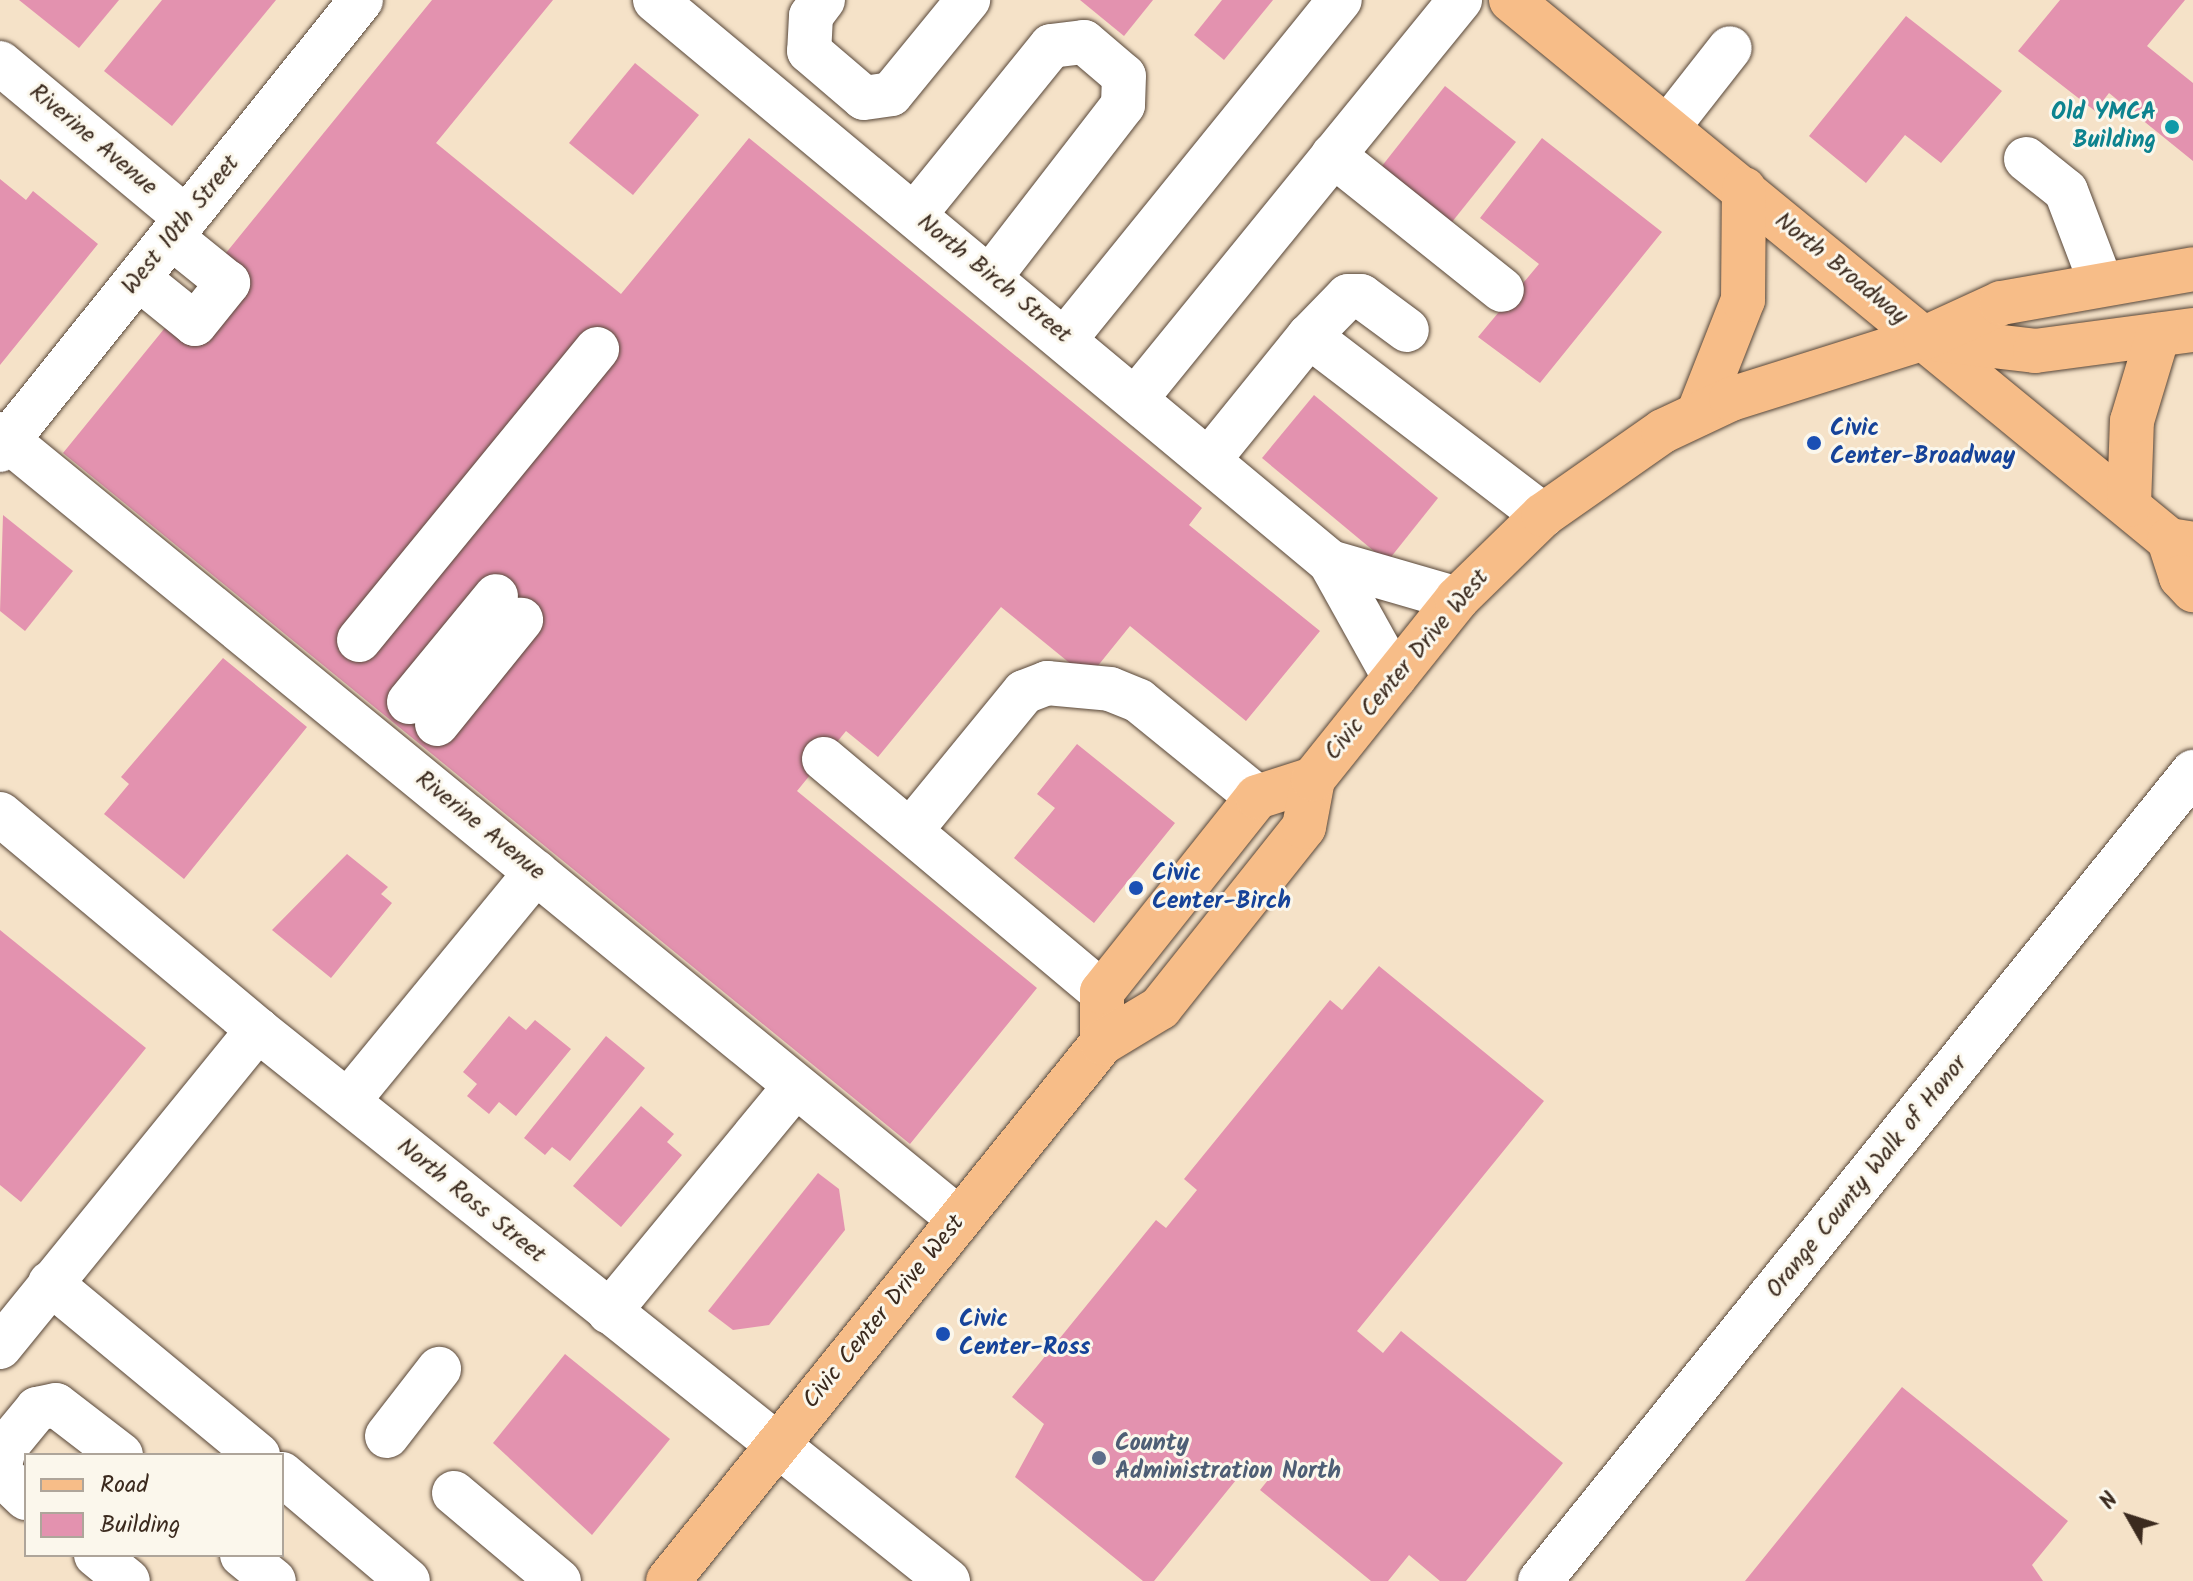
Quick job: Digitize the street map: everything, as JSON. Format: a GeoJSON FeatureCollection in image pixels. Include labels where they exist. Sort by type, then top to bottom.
{"type":"FeatureCollection","features":[{"type":"Feature","properties":{"kind":"main road","name":"North Broadway"},"geometry":{"type":"LineString","coordinates":[[1511,0],[2129,505],[2181,542],[2181,577],[2193,590]]}},
{"type":"Feature","properties":{"kind":"main road"},"geometry":{"type":"LineString","coordinates":[[1698,414],[1743,300],[1744,189]]}},
{"type":"Feature","properties":{"kind":"main road","name":"Civic Center Drive West"},"geometry":{"type":"LineString","coordinates":[[668,1581],[1102,1043],[1160,1008],[1304,827],[1313,779],[1457,599],[1543,515],[1698,414],[1925,338],[2001,303],[2193,269]]}},
{"type":"Feature","properties":{"kind":"main road"},"geometry":{"type":"LineString","coordinates":[[2129,505],[2132,421],[2175,332]]}},
{"type":"Feature","properties":{"kind":"main road","name":"Civic Center Drive West"},"geometry":{"type":"LineString","coordinates":[[1925,338],[2035,351],[2175,332]]}},
{"type":"Feature","properties":{"kind":"main road","name":"Civic Center Drive West"},"geometry":{"type":"LineString","coordinates":[[1257,797],[1313,779]]}},
{"type":"Feature","properties":{"kind":"main road"},"geometry":{"type":"LineString","coordinates":[[1102,1043],[1102,992],[1257,797]]}},
{"type":"Feature","properties":{"kind":"street","name":"West 10th Street"},"geometry":{"type":"LineString","coordinates":[[3,441],[361,0]]}},
{"type":"Feature","properties":{"kind":"street","name":"North Birch Street"},"geometry":{"type":"LineString","coordinates":[[655,0],[1211,457],[1330,562],[1394,677]]}},
{"type":"Feature","properties":{"kind":"street"},"geometry":{"type":"LineString","coordinates":[[809,5],[809,51],[864,98],[891,94],[968,0]]}},
{"type":"Feature","properties":{"kind":"street"},"geometry":{"type":"LineString","coordinates":[[1066,338],[1340,0]]}},
{"type":"Feature","properties":{"kind":"street"},"geometry":{"type":"LineString","coordinates":[[1137,397],[1460,0]]}},
{"type":"Feature","properties":{"kind":"street"},"geometry":{"type":"LineString","coordinates":[[915,214],[1051,46],[1084,42],[1124,76],[1123,105],[991,276]]}},
{"type":"Feature","properties":{"kind":"street"},"geometry":{"type":"LineString","coordinates":[[1668,127],[1730,48]]}},
{"type":"Feature","properties":{"kind":"street","name":"Riverine Avenue"},"geometry":{"type":"LineString","coordinates":[[0,63],[179,227],[228,283],[195,324],[138,278]]}},
{"type":"Feature","properties":{"kind":"street"},"geometry":{"type":"LineString","coordinates":[[1333,155],[1502,290]]}},
{"type":"Feature","properties":{"kind":"street"},"geometry":{"type":"LineString","coordinates":[[2026,159],[2070,198],[2101,283]]}},
{"type":"Feature","properties":{"kind":"street"},"geometry":{"type":"LineString","coordinates":[[1211,457],[1309,336],[1348,296],[1361,296],[1407,330]]}},
{"type":"Feature","properties":{"kind":"street"},"geometry":{"type":"LineString","coordinates":[[1309,336],[1543,515]]}},
{"type":"Feature","properties":{"kind":"street"},"geometry":{"type":"LineString","coordinates":[[359,640],[597,349]]}},
{"type":"Feature","properties":{"kind":"street","name":"Riverine Avenue"},"geometry":{"type":"LineString","coordinates":[[3,441],[959,1219]]}},
{"type":"Feature","properties":{"kind":"street","name":"North Birch Street"},"geometry":{"type":"LineString","coordinates":[[1330,562],[1457,599]]}},
{"type":"Feature","properties":{"kind":"street"},"geometry":{"type":"LineString","coordinates":[[423,713],[508,608]]}},
{"type":"Feature","properties":{"kind":"street"},"geometry":{"type":"LineString","coordinates":[[911,830],[1024,692],[1047,683],[1110,689],[1139,701],[1257,797]]}},
{"type":"Feature","properties":{"kind":"street"},"geometry":{"type":"LineString","coordinates":[[824,759],[1102,992]]}},
{"type":"Feature","properties":{"kind":"street","name":"Orange County Walk of Honor"},"geometry":{"type":"LineString","coordinates":[[1540,1581],[2193,772]]}},
{"type":"Feature","properties":{"kind":"street","name":"North Ross Street"},"geometry":{"type":"LineString","coordinates":[[0,814],[258,1030],[776,1447],[948,1581]]}},
{"type":"Feature","properties":{"kind":"street"},"geometry":{"type":"LineString","coordinates":[[348,1101],[536,872]]}},
{"type":"Feature","properties":{"kind":"street"},"geometry":{"type":"LineString","coordinates":[[0,1347],[258,1030]]}},
{"type":"Feature","properties":{"kind":"street"},"geometry":{"type":"LineString","coordinates":[[609,1312],[795,1086]]}},
{"type":"Feature","properties":{"kind":"street"},"geometry":{"type":"LineString","coordinates":[[50,1283],[256,1453]]}},
{"type":"Feature","properties":{"kind":"street"},"geometry":{"type":"LineString","coordinates":[[387,1436],[439,1369]]}},
{"type":"Feature","properties":{"kind":"street"},"geometry":{"type":"LineString","coordinates":[[0,1465],[4,1449],[37,1409],[56,1405],[118,1453]]}},
{"type":"Feature","properties":{"kind":"street"},"geometry":{"type":"LineString","coordinates":[[0,1473],[24,1496]]}},
{"type":"Feature","properties":{"kind":"street"},"geometry":{"type":"LineString","coordinates":[[284,1476],[408,1581]]}},
{"type":"Feature","properties":{"kind":"street"},"geometry":{"type":"LineString","coordinates":[[454,1493],[559,1581]]}},
{"type":"Feature","properties":{"kind":"street"},"geometry":{"type":"LineString","coordinates":[[98,1557],[128,1581]]}},
{"type":"Feature","properties":{"kind":"street"},"geometry":{"type":"LineString","coordinates":[[244,1557],[274,1581]]}},
{"type":"Feature","properties":{"kind":"building"},"geometry":{"type":"Polygon","coordinates":[[[19,0],[119,0],[79,48],[19,0]]]}},
{"type":"Feature","properties":{"kind":"building"},"geometry":{"type":"Polygon","coordinates":[[[162,0],[276,0],[172,126],[104,71],[162,0]]]}},
{"type":"Feature","properties":{"kind":"building"},"geometry":{"type":"Polygon","coordinates":[[[432,0],[553,0],[436,143],[621,294],[749,138],[1202,508],[1189,525],[1320,631],[1246,721],[1130,626],[1088,678],[1001,607],[878,757],[846,731],[797,791],[1037,988],[910,1144],[63,453],[432,0]]]}},
{"type":"Feature","properties":{"kind":"building"},"geometry":{"type":"Polygon","coordinates":[[[1080,0],[1153,0],[1124,36],[1080,0]]]}},
{"type":"Feature","properties":{"kind":"building"},"geometry":{"type":"Polygon","coordinates":[[[1222,0],[1273,0],[1224,60],[1194,35],[1222,0]]]}},
{"type":"Feature","properties":{"kind":"building"},"geometry":{"type":"Polygon","coordinates":[[[2060,0],[2185,0],[2147,46],[2193,83],[2193,161],[2109,93],[2095,111],[2018,51],[2060,0]]]}},
{"type":"Feature","properties":{"kind":"building"},"geometry":{"type":"Polygon","coordinates":[[[1906,16],[2002,91],[1941,163],[1905,135],[1866,183],[1809,136],[1906,16]]]}},
{"type":"Feature","properties":{"kind":"building"},"geometry":{"type":"Polygon","coordinates":[[[635,63],[699,115],[633,195],[569,143],[635,63]]]}},
{"type":"Feature","properties":{"kind":"building"},"geometry":{"type":"Polygon","coordinates":[[[1445,86],[1516,142],[1448,227],[1378,171],[1445,86]]]}},
{"type":"Feature","properties":{"kind":"building"},"geometry":{"type":"Polygon","coordinates":[[[1542,138],[1662,232],[1540,383],[1478,337],[1539,264],[1480,218],[1542,138]]]}},
{"type":"Feature","properties":{"kind":"building"},"geometry":{"type":"Polygon","coordinates":[[[0,179],[26,200],[33,191],[98,244],[0,365],[0,179]]]}},
{"type":"Feature","properties":{"kind":"building"},"geometry":{"type":"Polygon","coordinates":[[[1314,395],[1438,498],[1387,562],[1262,458],[1314,395]]]}},
{"type":"Feature","properties":{"kind":"building"},"geometry":{"type":"Polygon","coordinates":[[[3,515],[73,571],[25,631],[0,611],[3,515]]]}},
{"type":"Feature","properties":{"kind":"building"},"geometry":{"type":"Polygon","coordinates":[[[223,658],[307,727],[184,879],[104,814],[129,784],[121,777],[223,658]]]}},
{"type":"Feature","properties":{"kind":"building"},"geometry":{"type":"Polygon","coordinates":[[[1077,744],[1175,823],[1094,923],[1014,858],[1055,808],[1037,794],[1077,744]]]}},
{"type":"Feature","properties":{"kind":"building"},"geometry":{"type":"Polygon","coordinates":[[[347,854],[388,887],[381,894],[392,903],[331,978],[272,930],[347,854]]]}},
{"type":"Feature","properties":{"kind":"building"},"geometry":{"type":"Polygon","coordinates":[[[0,930],[146,1048],[21,1202],[0,1185],[0,930]]]}},
{"type":"Feature","properties":{"kind":"building"},"geometry":{"type":"Polygon","coordinates":[[[1379,966],[1544,1101],[1357,1331],[1383,1353],[1401,1331],[1563,1463],[1466,1581],[1440,1581],[1409,1555],[1388,1581],[1371,1581],[1260,1490],[1268,1480],[1249,1464],[1154,1581],[1143,1581],[1015,1477],[1044,1424],[1012,1397],[1156,1220],[1166,1228],[1197,1190],[1184,1179],[1330,1000],[1342,1010],[1379,966]]]}},
{"type":"Feature","properties":{"kind":"building"},"geometry":{"type":"Polygon","coordinates":[[[509,1016],[526,1030],[535,1020],[571,1049],[516,1116],[499,1102],[489,1114],[467,1096],[477,1084],[463,1072],[509,1016]]]}},
{"type":"Feature","properties":{"kind":"building"},"geometry":{"type":"Polygon","coordinates":[[[606,1036],[645,1068],[570,1161],[552,1147],[545,1155],[524,1138],[606,1036]]]}},
{"type":"Feature","properties":{"kind":"building"},"geometry":{"type":"Polygon","coordinates":[[[641,1106],[674,1134],[667,1142],[682,1155],[621,1227],[573,1186],[641,1106]]]}},
{"type":"Feature","properties":{"kind":"building"},"geometry":{"type":"Polygon","coordinates":[[[818,1173],[839,1189],[845,1230],[769,1325],[733,1330],[708,1311],[818,1173]]]}},
{"type":"Feature","properties":{"kind":"building"},"geometry":{"type":"Polygon","coordinates":[[[565,1354],[670,1439],[592,1535],[493,1443],[565,1354]]]}},
{"type":"Feature","properties":{"kind":"building"},"geometry":{"type":"Polygon","coordinates":[[[1902,1387],[2068,1521],[2032,1565],[2043,1581],[1745,1581],[1902,1387]]]}},
{"type":"Feature","properties":{"kind":"place","name":"Old YMCA Building"},"geometry":{"type":"Point","coordinates":[2172,127]}},
{"type":"Feature","properties":{"kind":"place","name":"Civic Center-Broadway"},"geometry":{"type":"Point","coordinates":[1814,443]}},
{"type":"Feature","properties":{"kind":"place","name":"Civic Center-Birch"},"geometry":{"type":"Point","coordinates":[1136,888]}},
{"type":"Feature","properties":{"kind":"place","name":"Civic Center-Ross"},"geometry":{"type":"Point","coordinates":[943,1334]}},
{"type":"Feature","properties":{"kind":"place","name":"County Administration North"},"geometry":{"type":"Point","coordinates":[1099,1458]}}]}
